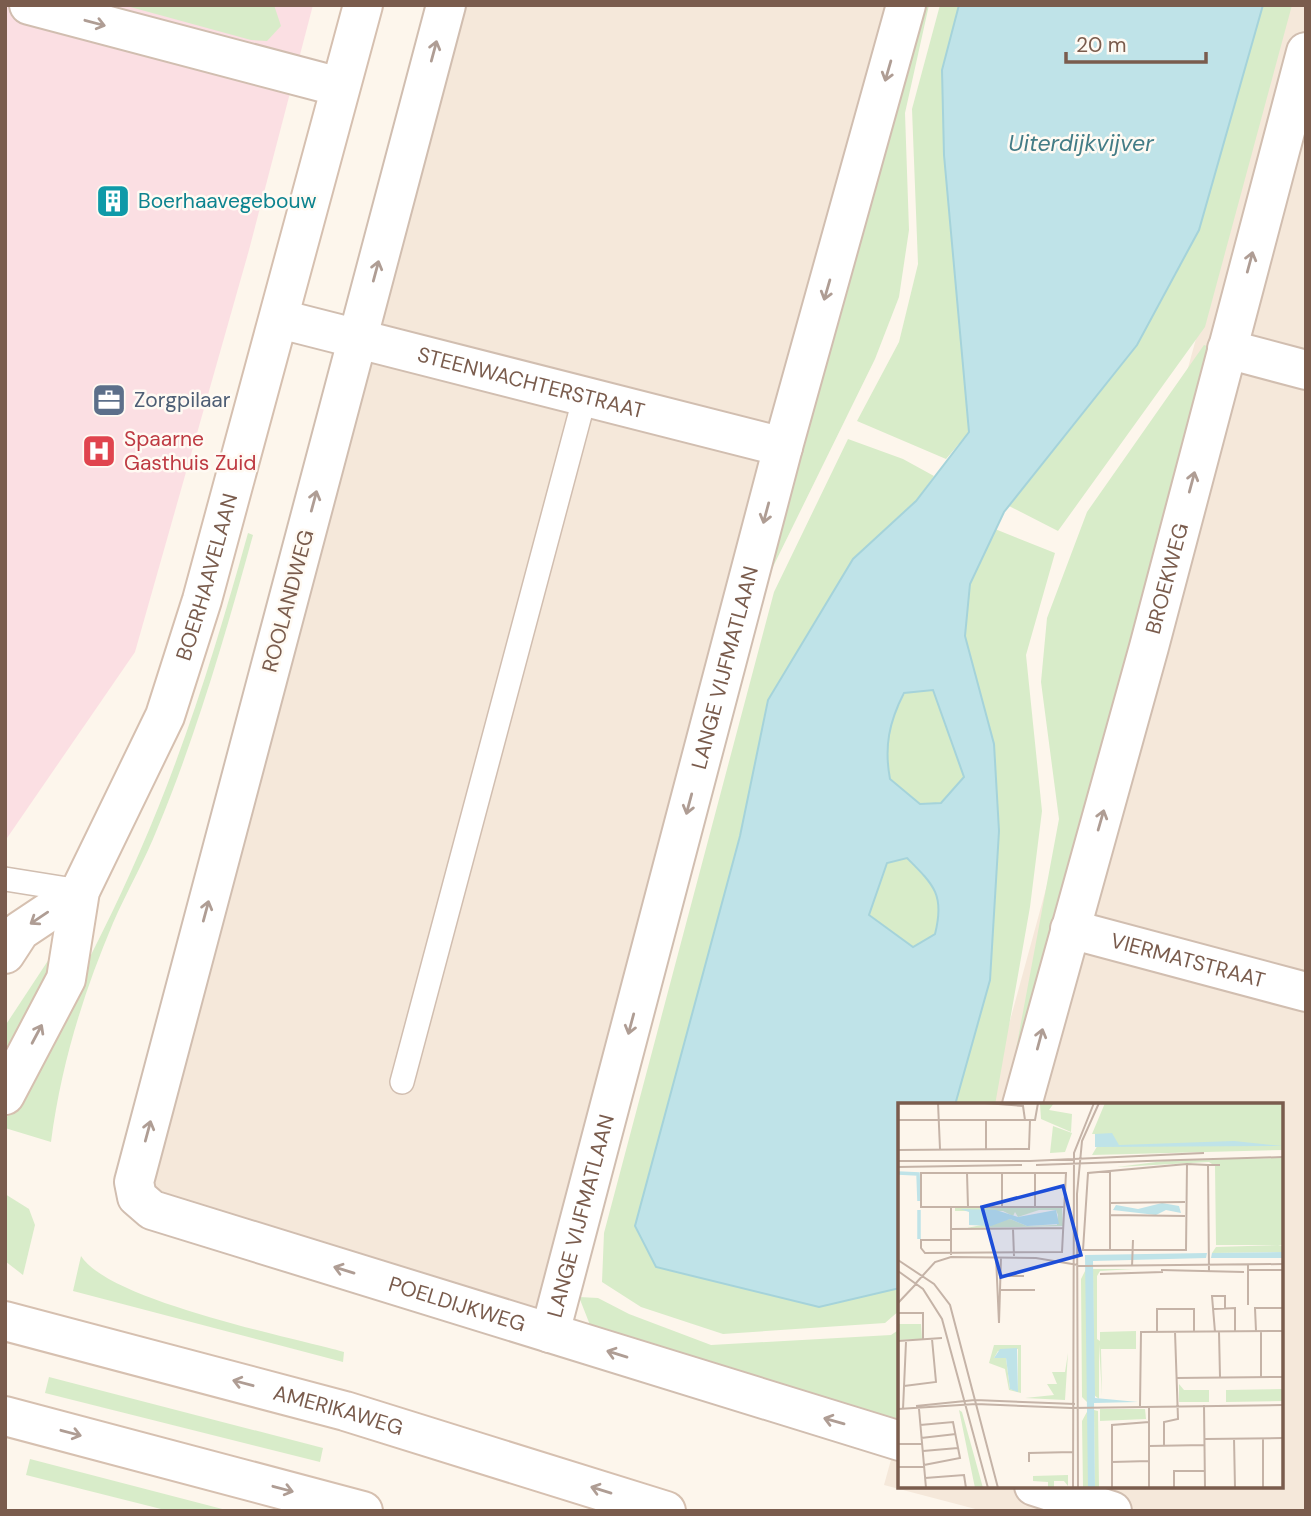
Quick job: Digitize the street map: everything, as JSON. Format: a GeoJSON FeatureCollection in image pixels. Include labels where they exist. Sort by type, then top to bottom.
{"type":"FeatureCollection","features":[{"type":"Feature","properties":{"kind":"street"},"geometry":{"type":"LineString","coordinates":[[5,11],[7,5]]}},
{"type":"Feature","properties":{"kind":"street"},"geometry":{"type":"LineString","coordinates":[[29,5],[340,87]]}},
{"type":"Feature","properties":{"kind":"street","name":"BOERHAAVELAAN"},"geometry":{"type":"LineString","coordinates":[[5,1095],[66,979],[80,891],[165,716],[202,600],[280,319],[362,5]]}},
{"type":"Feature","properties":{"kind":"street","name":"ROOLANDWEG"},"geometry":{"type":"LineString","coordinates":[[136,1197],[134,1182],[446,5]]}},
{"type":"Feature","properties":{"kind":"street","name":"LANGE VIJFMATLAAN"},"geometry":{"type":"LineString","coordinates":[[550,1333],[783,447],[906,5]]}},
{"type":"Feature","properties":{"kind":"street","name":"BROEKWEG"},"geometry":{"type":"LineString","coordinates":[[1023,1103],[1149,648],[1306,52]]}},
{"type":"Feature","properties":{"kind":"street","name":"STEENWACHTERSTRAAT"},"geometry":{"type":"LineString","coordinates":[[280,319],[783,447]]}},
{"type":"Feature","properties":{"kind":"street"},"geometry":{"type":"LineString","coordinates":[[1227,349],[1306,370]]}},
{"type":"Feature","properties":{"kind":"street"},"geometry":{"type":"LineString","coordinates":[[5,954],[20,931],[80,891]]}},
{"type":"Feature","properties":{"kind":"street","name":"VIERMATSTRAAT"},"geometry":{"type":"LineString","coordinates":[[1070,929],[1306,992]]}},
{"type":"Feature","properties":{"kind":"street","name":"POELDIJKWEG"},"geometry":{"type":"LineString","coordinates":[[136,1197],[152,1210],[898,1440]]}},
{"type":"Feature","properties":{"kind":"street","name":"AMERIKAWEG"},"geometry":{"type":"LineString","coordinates":[[9,1317],[345,1411],[666,1511]]}},
{"type":"Feature","properties":{"kind":"street"},"geometry":{"type":"LineString","coordinates":[[5,1416],[363,1511]]}},
{"type":"Feature","properties":{"kind":"street"},"geometry":{"type":"LineString","coordinates":[[1040,1488],[1112,1511]]}},
{"type":"Feature","properties":{"kind":"lane"},"geometry":{"type":"LineString","coordinates":[[401,1082],[584,396]]}},
{"type":"Feature","properties":{"kind":"lane"},"geometry":{"type":"LineString","coordinates":[[5,879],[80,891]]}},
{"type":"Feature","properties":{"kind":"shaded area","name":"Spaarne Gasthuis Zuid"},"geometry":{"type":"Polygon","coordinates":[[[5,5],[313,5],[249,250],[135,652],[5,841],[5,5]]]}},
{"type":"Feature","properties":{"kind":"shaded area"},"geometry":{"type":"Polygon","coordinates":[[[438,5],[903,5],[562,1328],[136,1201],[438,5]]]}},
{"type":"Feature","properties":{"kind":"shaded area"},"geometry":{"type":"Polygon","coordinates":[[[1287,5],[1306,5],[1306,1511],[983,1511],[884,1485],[898,1434],[898,1488],[1283,1488],[1283,1103],[988,1103],[1287,5]]]}},
{"type":"Feature","properties":{"kind":"green space"},"geometry":{"type":"Polygon","coordinates":[[[123,5],[274,5],[281,26],[267,41],[251,40],[123,5]]]}},
{"type":"Feature","properties":{"kind":"green space"},"geometry":{"type":"Polygon","coordinates":[[[916,5],[929,5],[905,113],[909,230],[899,297],[875,359],[766,581],[916,5]]]}},
{"type":"Feature","properties":{"kind":"green space"},"geometry":{"type":"Polygon","coordinates":[[[940,5],[959,5],[942,70],[944,155],[969,432],[946,459],[857,421],[899,342],[918,264],[912,109],[940,5]]]}},
{"type":"Feature","properties":{"kind":"green space"},"geometry":{"type":"Polygon","coordinates":[[[1263,5],[1292,5],[1205,327],[1058,531],[1009,506],[1137,345],[1199,230],[1263,5]]]}},
{"type":"Feature","properties":{"kind":"green space"},"geometry":{"type":"Polygon","coordinates":[[[1204,345],[1210,347],[1006,1103],[1059,819],[1041,682],[1047,618],[1087,512],[1204,345]]]}},
{"type":"Feature","properties":{"kind":"green space"},"geometry":{"type":"Polygon","coordinates":[[[848,439],[903,459],[934,476],[916,501],[853,559],[768,700],[740,836],[819,1307],[898,1288],[898,1312],[885,1323],[723,1334],[641,1307],[602,1282],[604,1233],[774,592],[848,439]]]}},
{"type":"Feature","properties":{"kind":"green space"},"geometry":{"type":"Polygon","coordinates":[[[995,529],[1055,553],[1026,655],[1042,811],[1030,907],[995,1103],[956,1103],[990,980],[999,831],[994,744],[965,636],[970,584],[995,529]]]}},
{"type":"Feature","properties":{"kind":"green space"},"geometry":{"type":"Polygon","coordinates":[[[248,533],[253,535],[243,572],[186,755],[153,839],[113,923],[83,1003],[67,1058],[51,1142],[5,1128],[9,1107],[94,949],[172,773],[200,694],[248,533]]]}},
{"type":"Feature","properties":{"kind":"green space"},"geometry":{"type":"Polygon","coordinates":[[[934,690],[964,777],[941,803],[920,804],[890,779],[888,745],[895,714],[905,693],[934,690]]]}},
{"type":"Feature","properties":{"kind":"green space"},"geometry":{"type":"Polygon","coordinates":[[[907,858],[935,891],[939,909],[935,934],[913,947],[868,915],[887,863],[907,858]]]}},
{"type":"Feature","properties":{"kind":"green space"},"geometry":{"type":"Polygon","coordinates":[[[62,946],[5,1070],[5,1026],[57,947],[62,946]]]}},
{"type":"Feature","properties":{"kind":"green space"},"geometry":{"type":"Polygon","coordinates":[[[5,1194],[29,1209],[35,1225],[23,1275],[5,1261],[5,1194]]]}},
{"type":"Feature","properties":{"kind":"green space"},"geometry":{"type":"Polygon","coordinates":[[[81,1256],[98,1272],[162,1302],[244,1327],[344,1352],[343,1362],[73,1291],[81,1256]]]}},
{"type":"Feature","properties":{"kind":"green space"},"geometry":{"type":"Polygon","coordinates":[[[579,1297],[598,1298],[629,1314],[711,1345],[891,1335],[898,1330],[898,1420],[619,1337],[590,1325],[579,1297]]]}},
{"type":"Feature","properties":{"kind":"green space"},"geometry":{"type":"Polygon","coordinates":[[[49,1377],[323,1448],[320,1462],[45,1393],[49,1377]]]}},
{"type":"Feature","properties":{"kind":"green space"},"geometry":{"type":"Polygon","coordinates":[[[30,1459],[230,1511],[169,1511],[26,1475],[30,1459]]]}},
{"type":"Feature","properties":{"kind":"water","name":"Uiterdijkvijver"},"geometry":{"type":"Polygon","coordinates":[[[959,5],[1263,5],[1199,230],[1137,345],[1004,512],[970,584],[965,636],[994,744],[999,831],[990,980],[956,1103],[898,1103],[898,1288],[819,1307],[656,1267],[635,1226],[740,836],[768,700],[853,559],[916,501],[969,432],[944,155],[942,70],[959,5]],[[933,690],[904,693],[891,725],[888,745],[890,779],[920,804],[941,803],[964,777],[933,690]],[[907,858],[887,863],[869,915],[913,947],[935,934],[938,921],[938,900],[924,876],[907,858]]]}},
{"type":"Feature","properties":{"kind":"place","name":"Boerhaavegebouw"},"geometry":{"type":"Point","coordinates":[113,201]}},
{"type":"Feature","properties":{"kind":"place","name":"Zorgpilaar"},"geometry":{"type":"Point","coordinates":[109,400]}},
{"type":"Feature","properties":{"kind":"place","name":"Spaarne Gasthuis Zuid"},"geometry":{"type":"Point","coordinates":[99,451]}}]}
